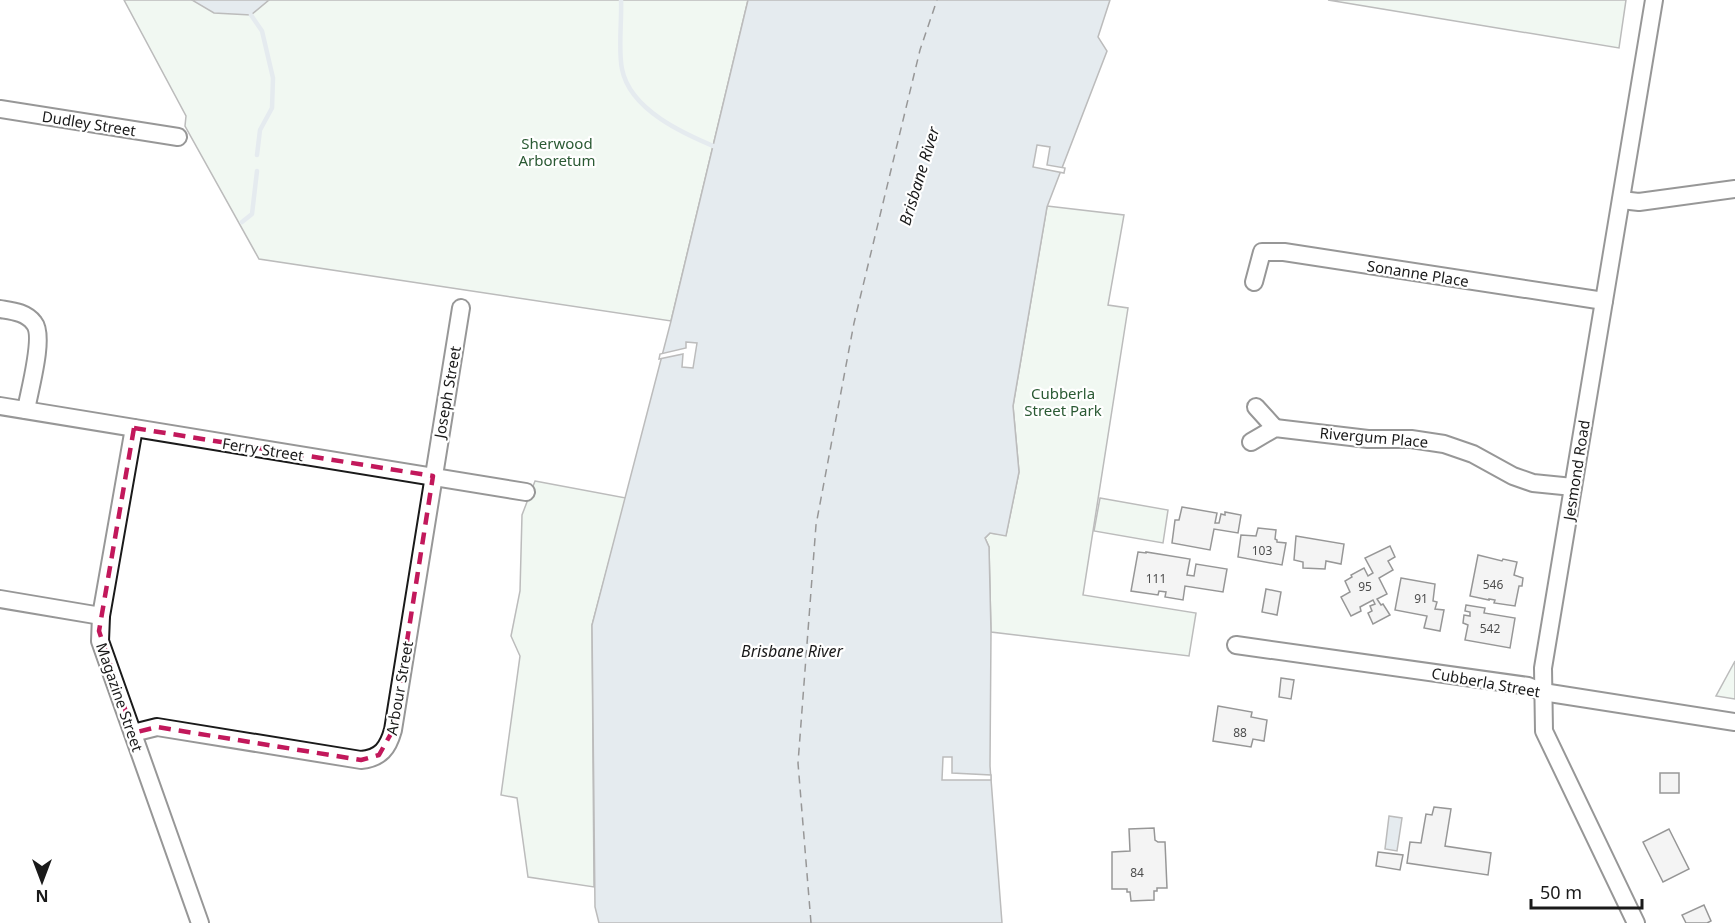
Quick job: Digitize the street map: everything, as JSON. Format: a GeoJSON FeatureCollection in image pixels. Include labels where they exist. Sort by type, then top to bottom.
{"type":"FeatureCollection","features":[{"type":"Feature","properties":{"kind":"street","name":"Jesmond Road"},"geometry":{"type":"LineString","coordinates":[[1636,923],[1544,731],[1543,668],[1654,0]]}},
{"type":"Feature","properties":{"kind":"street","name":"Dudley Street"},"geometry":{"type":"LineString","coordinates":[[0,109],[178,137]]}},
{"type":"Feature","properties":{"kind":"street"},"geometry":{"type":"LineString","coordinates":[[1621,200],[1639,202],[1735,189]]}},
{"type":"Feature","properties":{"kind":"street","name":"Sonanne Place"},"geometry":{"type":"LineString","coordinates":[[1254,282],[1262,252],[1284,252],[1604,301]]}},
{"type":"Feature","properties":{"kind":"street","name":"Joseph Street"},"geometry":{"type":"LineString","coordinates":[[433,476],[461,308]]}},
{"type":"Feature","properties":{"kind":"street"},"geometry":{"type":"LineString","coordinates":[[0,309],[27,316],[38,329],[38,344],[26,410]]}},
{"type":"Feature","properties":{"kind":"street","name":"Ferry Street"},"geometry":{"type":"LineString","coordinates":[[0,405],[526,492]]}},
{"type":"Feature","properties":{"kind":"street"},"geometry":{"type":"LineString","coordinates":[[1251,442],[1275,428],[1256,407]]}},
{"type":"Feature","properties":{"kind":"street","name":"Magazine Street"},"geometry":{"type":"LineString","coordinates":[[134,428],[101,615],[100,641],[200,923]]}},
{"type":"Feature","properties":{"kind":"street","name":"Rivergum Place"},"geometry":{"type":"LineString","coordinates":[[1275,428],[1368,439],[1410,439],[1444,444],[1473,454],[1513,476],[1533,483],[1573,487]]}},
{"type":"Feature","properties":{"kind":"street","name":"Arbour Street"},"geometry":{"type":"LineString","coordinates":[[133,733],[157,727],[361,760],[370,759],[383,752],[388,747],[393,730],[433,476]]}},
{"type":"Feature","properties":{"kind":"street"},"geometry":{"type":"LineString","coordinates":[[0,599],[101,615]]}},
{"type":"Feature","properties":{"kind":"street","name":"Cubberla Street"},"geometry":{"type":"LineString","coordinates":[[1236,645],[1528,686],[1543,692],[1735,723]]}},
{"type":"Feature","properties":{"kind":"highlighted area"},"geometry":{"type":"Polygon","coordinates":[[[134,428],[433,476],[393,730],[379,755],[361,760],[157,727],[133,733],[99,631],[134,428]]]}},
{"type":"Feature","properties":{"kind":"green space","name":"Sherwood Arboretum"},"geometry":{"type":"Polygon","coordinates":[[[124,0],[748,0],[671,321],[259,259],[185,126],[186,116],[124,0]]]}},
{"type":"Feature","properties":{"kind":"green space"},"geometry":{"type":"Polygon","coordinates":[[[1328,0],[1626,0],[1619,48],[1328,0]]]}},
{"type":"Feature","properties":{"kind":"green space","name":"Cubberla Street Park"},"geometry":{"type":"Polygon","coordinates":[[[1047,206],[1124,215],[1108,305],[1128,308],[1083,595],[1196,613],[1189,656],[991,632],[989,547],[985,538],[990,533],[1006,535],[1019,472],[1013,406],[1047,206]]]}},
{"type":"Feature","properties":{"kind":"green space"},"geometry":{"type":"Polygon","coordinates":[[[535,481],[626,498],[592,625],[594,887],[528,877],[517,798],[501,795],[520,656],[511,636],[520,591],[522,515],[535,481]]]}},
{"type":"Feature","properties":{"kind":"green space"},"geometry":{"type":"Polygon","coordinates":[[[1100,498],[1168,510],[1163,543],[1094,531],[1100,498]]]}},
{"type":"Feature","properties":{"kind":"green space"},"geometry":{"type":"Polygon","coordinates":[[[1735,661],[1735,699],[1716,696],[1735,661]]]}},
{"type":"Feature","properties":{"kind":"water"},"geometry":{"type":"Polygon","coordinates":[[[192,0],[269,0],[251,15],[214,13],[192,0]]]}},
{"type":"Feature","properties":{"kind":"water","name":"Brisbane River"},"geometry":{"type":"Polygon","coordinates":[[[748,0],[1110,0],[1098,37],[1107,51],[1047,207],[1013,406],[1019,472],[1006,536],[990,533],[985,538],[989,547],[991,632],[990,766],[1002,923],[599,923],[595,907],[592,625],[671,321],[748,0]]]}},
{"type":"Feature","properties":{"kind":"water"},"geometry":{"type":"Polygon","coordinates":[[[1389,816],[1402,818],[1397,851],[1385,849],[1389,816]]]}},
{"type":"Feature","properties":{"kind":"pier"},"geometry":{"type":"Polygon","coordinates":[[[1037,145],[1050,147],[1047,165],[1065,168],[1064,173],[1033,167],[1037,145]]]}},
{"type":"Feature","properties":{"kind":"pier"},"geometry":{"type":"Polygon","coordinates":[[[686,342],[697,343],[693,368],[682,367],[683,354],[659,359],[660,354],[686,348],[686,342]]]}},
{"type":"Feature","properties":{"kind":"pier"},"geometry":{"type":"Polygon","coordinates":[[[943,757],[952,757],[952,773],[991,775],[991,780],[942,780],[943,757]]]}},
{"type":"Feature","properties":{"kind":"building"},"geometry":{"type":"Polygon","coordinates":[[[1182,507],[1217,513],[1215,523],[1219,523],[1221,514],[1225,515],[1225,512],[1241,515],[1238,533],[1214,529],[1210,550],[1172,543],[1175,520],[1179,520],[1182,507]]]}},
{"type":"Feature","properties":{"kind":"building"},"geometry":{"type":"Polygon","coordinates":[[[1258,528],[1276,530],[1277,542],[1286,543],[1282,565],[1238,557],[1241,535],[1256,536],[1258,528]]]}},
{"type":"Feature","properties":{"kind":"building"},"geometry":{"type":"Polygon","coordinates":[[[1296,536],[1344,544],[1341,564],[1326,561],[1325,569],[1303,568],[1303,562],[1294,560],[1296,536]]]}},
{"type":"Feature","properties":{"kind":"building"},"geometry":{"type":"Polygon","coordinates":[[[1390,546],[1395,557],[1388,561],[1393,570],[1379,578],[1387,594],[1377,599],[1390,615],[1373,624],[1368,613],[1372,611],[1370,606],[1375,604],[1373,600],[1360,607],[1361,611],[1351,616],[1341,597],[1350,592],[1345,581],[1364,568],[1368,576],[1373,573],[1365,558],[1390,546]]]}},
{"type":"Feature","properties":{"kind":"building"},"geometry":{"type":"Polygon","coordinates":[[[1138,552],[1190,559],[1187,575],[1194,576],[1196,564],[1227,569],[1223,592],[1185,586],[1183,600],[1165,597],[1166,592],[1159,591],[1158,595],[1131,591],[1138,552]]]}},
{"type":"Feature","properties":{"kind":"building"},"geometry":{"type":"Polygon","coordinates":[[[1478,555],[1517,562],[1514,575],[1523,578],[1515,606],[1470,596],[1478,555]]]}},
{"type":"Feature","properties":{"kind":"building"},"geometry":{"type":"Polygon","coordinates":[[[1401,578],[1435,584],[1433,601],[1437,602],[1435,609],[1444,610],[1440,631],[1424,628],[1427,616],[1395,610],[1401,578]]]}},
{"type":"Feature","properties":{"kind":"building"},"geometry":{"type":"Polygon","coordinates":[[[1266,589],[1281,592],[1277,615],[1262,612],[1266,589]]]}},
{"type":"Feature","properties":{"kind":"building"},"geometry":{"type":"Polygon","coordinates":[[[1466,605],[1485,608],[1484,613],[1515,618],[1510,648],[1465,640],[1468,625],[1463,623],[1464,615],[1470,616],[1470,612],[1465,611],[1466,605]]]}},
{"type":"Feature","properties":{"kind":"building"},"geometry":{"type":"Polygon","coordinates":[[[1281,678],[1294,680],[1291,699],[1279,697],[1281,678]]]}},
{"type":"Feature","properties":{"kind":"building"},"geometry":{"type":"Polygon","coordinates":[[[1218,706],[1252,712],[1251,717],[1267,720],[1264,741],[1253,739],[1251,747],[1213,741],[1218,706]]]}},
{"type":"Feature","properties":{"kind":"building"},"geometry":{"type":"Polygon","coordinates":[[[1660,773],[1679,773],[1679,793],[1660,793],[1660,773]]]}},
{"type":"Feature","properties":{"kind":"building"},"geometry":{"type":"Polygon","coordinates":[[[1434,807],[1451,809],[1445,846],[1491,853],[1488,875],[1407,863],[1410,842],[1421,843],[1426,814],[1432,815],[1434,807]]]}},
{"type":"Feature","properties":{"kind":"building"},"geometry":{"type":"Polygon","coordinates":[[[1154,828],[1155,840],[1165,842],[1167,888],[1157,888],[1157,891],[1154,891],[1154,900],[1131,901],[1130,892],[1127,892],[1127,889],[1112,889],[1112,852],[1130,851],[1129,829],[1154,828]]]}},
{"type":"Feature","properties":{"kind":"building"},"geometry":{"type":"Polygon","coordinates":[[[1669,829],[1689,869],[1663,882],[1643,842],[1669,829]]]}},
{"type":"Feature","properties":{"kind":"building"},"geometry":{"type":"Polygon","coordinates":[[[1378,852],[1403,855],[1400,870],[1376,866],[1378,852]]]}},
{"type":"Feature","properties":{"kind":"building"},"geometry":{"type":"Polygon","coordinates":[[[1704,905],[1711,921],[1686,923],[1682,915],[1704,905]]]}},
{"type":"Feature","properties":{"kind":"waterway"},"geometry":{"type":"LineString","coordinates":[[621,0],[621,61],[627,84],[636,97],[660,119],[718,148]]}},
{"type":"Feature","properties":{"kind":"waterway"},"geometry":{"type":"LineString","coordinates":[[251,15],[262,31],[273,78],[272,108],[260,130],[257,155]]}},
{"type":"Feature","properties":{"kind":"waterway"},"geometry":{"type":"LineString","coordinates":[[242,222],[252,214],[257,171]]}},
{"type":"Feature","properties":{"kind":"ferry route"},"geometry":{"type":"LineString","coordinates":[[811,923],[798,763],[816,525],[854,323],[920,50],[937,0]]}}]}
